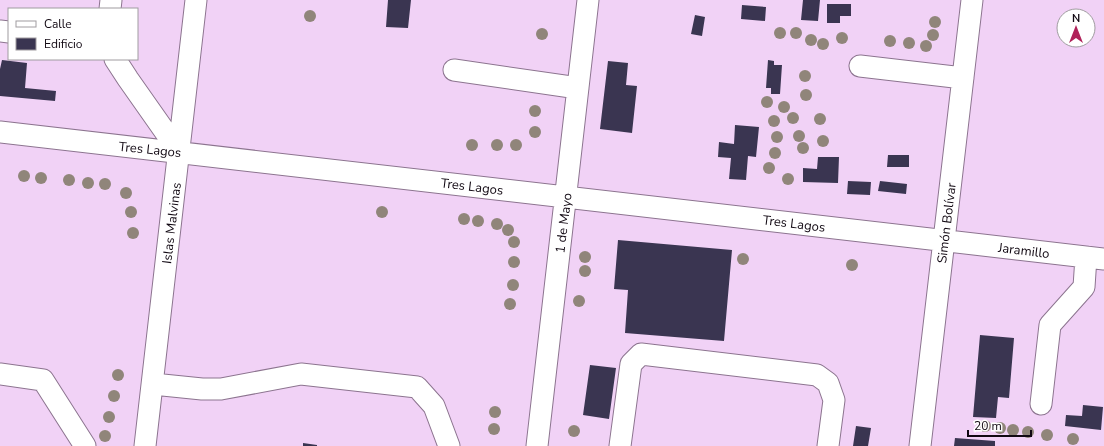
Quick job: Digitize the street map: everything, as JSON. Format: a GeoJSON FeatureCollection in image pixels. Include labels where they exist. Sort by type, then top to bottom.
{"type":"FeatureCollection","features":[{"type":"Feature","properties":{"kind":"street","name":"Islas Malvinas"},"geometry":{"type":"LineString","coordinates":[[145,446],[180,153],[196,0]]}},
{"type":"Feature","properties":{"kind":"street","name":"1 de Mayo"},"geometry":{"type":"LineString","coordinates":[[537,446],[588,0]]}},
{"type":"Feature","properties":{"kind":"street","name":"Simón Bolívar"},"geometry":{"type":"LineString","coordinates":[[920,446],[972,0]]}},
{"type":"Feature","properties":{"kind":"street"},"geometry":{"type":"LineString","coordinates":[[116,60],[180,153]]}},
{"type":"Feature","properties":{"kind":"street"},"geometry":{"type":"LineString","coordinates":[[860,66],[963,78]]}},
{"type":"Feature","properties":{"kind":"street"},"geometry":{"type":"LineString","coordinates":[[454,70],[578,88]]}},
{"type":"Feature","properties":{"kind":"street","name":"Tres Lagos"},"geometry":{"type":"LineString","coordinates":[[0,132],[944,240]]}},
{"type":"Feature","properties":{"kind":"street","name":"Jaramillo"},"geometry":{"type":"LineString","coordinates":[[944,240],[1095,258]]}},
{"type":"Feature","properties":{"kind":"street"},"geometry":{"type":"LineString","coordinates":[[1041,404],[1050,325],[1084,287],[1095,258]]}},
{"type":"Feature","properties":{"kind":"street"},"geometry":{"type":"LineString","coordinates":[[620,446],[631,364],[641,354],[817,375],[828,383],[834,400],[828,446]]}},
{"type":"Feature","properties":{"kind":"street"},"geometry":{"type":"LineString","coordinates":[[0,374],[44,380],[85,446]]}},
{"type":"Feature","properties":{"kind":"street"},"geometry":{"type":"LineString","coordinates":[[153,384],[202,389],[220,389],[301,374],[417,387],[434,406],[449,446]]}},
{"type":"Feature","properties":{"kind":"shaded area"},"geometry":{"type":"Polygon","coordinates":[[[0,0],[1104,0],[1104,446],[0,446],[0,0]]]}},
{"type":"Feature","properties":{"kind":"building"},"geometry":{"type":"Polygon","coordinates":[[[388,0],[411,0],[408,28],[386,27],[388,0]]]}},
{"type":"Feature","properties":{"kind":"building"},"geometry":{"type":"Polygon","coordinates":[[[803,0],[820,0],[818,21],[801,20],[803,0]]]}},
{"type":"Feature","properties":{"kind":"building"},"geometry":{"type":"Polygon","coordinates":[[[827,4],[851,4],[851,16],[840,16],[840,23],[827,23],[827,4]]]}},
{"type":"Feature","properties":{"kind":"building"},"geometry":{"type":"Polygon","coordinates":[[[742,5],[766,7],[765,21],[741,19],[742,5]]]}},
{"type":"Feature","properties":{"kind":"building"},"geometry":{"type":"Polygon","coordinates":[[[695,15],[705,17],[702,36],[691,34],[695,15]]]}},
{"type":"Feature","properties":{"kind":"building"},"geometry":{"type":"Polygon","coordinates":[[[2,60],[27,63],[25,88],[56,91],[55,101],[0,96],[0,69],[2,60]]]}},
{"type":"Feature","properties":{"kind":"building"},"geometry":{"type":"Polygon","coordinates":[[[768,60],[774,61],[774,65],[782,65],[780,94],[771,94],[771,88],[766,88],[768,60]]]}},
{"type":"Feature","properties":{"kind":"building"},"geometry":{"type":"Polygon","coordinates":[[[608,61],[628,63],[626,85],[637,86],[632,133],[600,129],[608,61]]]}},
{"type":"Feature","properties":{"kind":"building"},"geometry":{"type":"Polygon","coordinates":[[[735,125],[759,127],[756,157],[748,156],[746,180],[729,179],[731,158],[718,157],[719,142],[734,144],[735,125]]]}},
{"type":"Feature","properties":{"kind":"building"},"geometry":{"type":"Polygon","coordinates":[[[888,155],[909,155],[909,167],[887,167],[888,155]]]}},
{"type":"Feature","properties":{"kind":"building"},"geometry":{"type":"Polygon","coordinates":[[[818,157],[839,157],[838,183],[803,182],[803,168],[817,169],[818,157]]]}},
{"type":"Feature","properties":{"kind":"building"},"geometry":{"type":"Polygon","coordinates":[[[848,181],[871,182],[870,195],[847,194],[848,181]]]}},
{"type":"Feature","properties":{"kind":"building"},"geometry":{"type":"Polygon","coordinates":[[[880,181],[907,184],[906,194],[878,191],[880,181]]]}},
{"type":"Feature","properties":{"kind":"building"},"geometry":{"type":"Polygon","coordinates":[[[618,240],[732,250],[724,341],[625,333],[628,290],[614,289],[618,240]]]}},
{"type":"Feature","properties":{"kind":"building"},"geometry":{"type":"Polygon","coordinates":[[[980,335],[1014,338],[1009,398],[998,397],[996,418],[973,417],[980,335]]]}},
{"type":"Feature","properties":{"kind":"building"},"geometry":{"type":"Polygon","coordinates":[[[590,365],[616,368],[609,419],[583,415],[590,365]]]}},
{"type":"Feature","properties":{"kind":"building"},"geometry":{"type":"Polygon","coordinates":[[[1083,405],[1103,407],[1101,430],[1065,426],[1066,415],[1082,416],[1083,405]]]}},
{"type":"Feature","properties":{"kind":"building"},"geometry":{"type":"Polygon","coordinates":[[[856,426],[871,428],[868,446],[853,446],[856,426]]]}},
{"type":"Feature","properties":{"kind":"building"},"geometry":{"type":"Polygon","coordinates":[[[955,438],[995,441],[995,446],[954,446],[955,438]]]}},
{"type":"Feature","properties":{"kind":"building"},"geometry":{"type":"Polygon","coordinates":[[[303,443],[317,445],[317,446],[303,446],[303,443]]]}}]}
